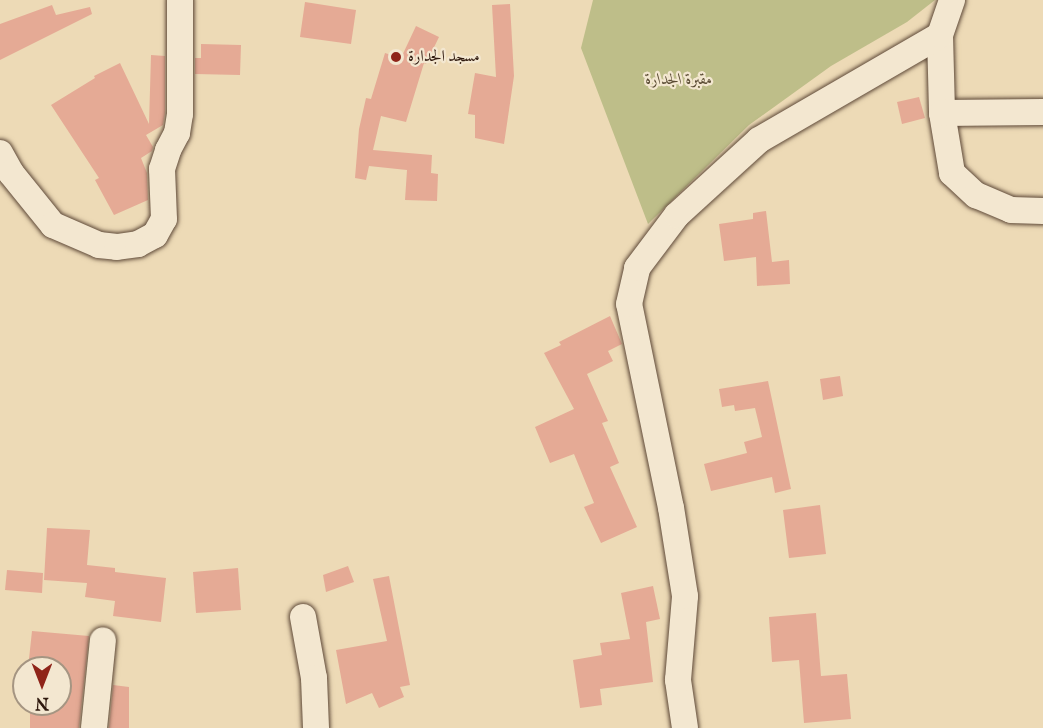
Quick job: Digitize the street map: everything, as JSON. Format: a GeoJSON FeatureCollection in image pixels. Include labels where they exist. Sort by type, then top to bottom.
{"type":"FeatureCollection","features":[{"type":"Feature","properties":{"kind":"street"},"geometry":{"type":"LineString","coordinates":[[0,153],[11,173],[53,225],[99,244],[117,247],[138,244],[155,235],[164,219],[162,170],[168,150],[177,133],[180,114],[180,0]]}},
{"type":"Feature","properties":{"kind":"street"},"geometry":{"type":"LineString","coordinates":[[952,0],[940,35],[942,113],[952,173],[976,195],[1011,210],[1043,211]]}},
{"type":"Feature","properties":{"kind":"street"},"geometry":{"type":"LineString","coordinates":[[685,728],[678,680],[685,596],[671,508],[629,303],[637,268],[677,215],[759,140],[940,35]]}},
{"type":"Feature","properties":{"kind":"street"},"geometry":{"type":"LineString","coordinates":[[942,113],[1043,112]]}},
{"type":"Feature","properties":{"kind":"street"},"geometry":{"type":"LineString","coordinates":[[303,618],[314,678],[316,728]]}},
{"type":"Feature","properties":{"kind":"street"},"geometry":{"type":"LineString","coordinates":[[94,728],[104,640]]}},
{"type":"Feature","properties":{"kind":"green space","name":"مقبرة الجدارة"},"geometry":{"type":"Polygon","coordinates":[[[593,0],[935,0],[907,22],[831,66],[749,125],[648,224],[581,48],[593,0]]]}},
{"type":"Feature","properties":{"kind":"building"},"geometry":{"type":"Polygon","coordinates":[[[305,2],[356,10],[351,44],[300,37],[305,2]]]}},
{"type":"Feature","properties":{"kind":"building"},"geometry":{"type":"Polygon","coordinates":[[[510,4],[514,76],[504,144],[475,138],[475,115],[468,114],[475,73],[496,77],[492,5],[510,4]]]}},
{"type":"Feature","properties":{"kind":"building"},"geometry":{"type":"Polygon","coordinates":[[[52,5],[56,15],[90,7],[92,14],[0,60],[0,24],[52,5]]]}},
{"type":"Feature","properties":{"kind":"building"},"geometry":{"type":"Polygon","coordinates":[[[416,26],[439,37],[426,64],[424,63],[406,122],[381,116],[373,150],[432,155],[431,173],[438,174],[437,201],[405,200],[407,170],[369,166],[366,180],[355,178],[359,129],[366,98],[371,99],[385,53],[401,58],[416,26]]]}},
{"type":"Feature","properties":{"kind":"building"},"geometry":{"type":"Polygon","coordinates":[[[201,44],[241,45],[240,75],[195,74],[195,58],[201,58],[201,44]]]}},
{"type":"Feature","properties":{"kind":"building"},"geometry":{"type":"Polygon","coordinates":[[[151,55],[165,56],[165,113],[163,125],[146,135],[153,147],[152,151],[141,158],[147,173],[148,200],[114,215],[95,180],[99,178],[51,105],[95,78],[94,76],[120,63],[149,124],[151,55]]]}},
{"type":"Feature","properties":{"kind":"building"},"geometry":{"type":"Polygon","coordinates":[[[919,97],[925,118],[902,124],[897,102],[919,97]]]}},
{"type":"Feature","properties":{"kind":"building"},"geometry":{"type":"Polygon","coordinates":[[[766,211],[772,262],[789,260],[790,284],[757,286],[756,257],[724,261],[719,224],[753,219],[753,213],[766,211]]]}},
{"type":"Feature","properties":{"kind":"building"},"geometry":{"type":"Polygon","coordinates":[[[610,316],[622,344],[608,351],[613,361],[587,374],[608,421],[602,423],[619,463],[610,467],[637,527],[601,543],[584,507],[594,503],[574,454],[550,463],[535,427],[574,409],[544,353],[561,345],[559,342],[610,316]]]}},
{"type":"Feature","properties":{"kind":"building"},"geometry":{"type":"Polygon","coordinates":[[[840,376],[843,396],[823,400],[820,379],[840,376]]]}},
{"type":"Feature","properties":{"kind":"building"},"geometry":{"type":"Polygon","coordinates":[[[768,381],[791,489],[775,493],[772,477],[711,491],[704,464],[747,453],[744,442],[762,437],[755,408],[735,411],[734,405],[722,407],[719,389],[768,381]]]}},
{"type":"Feature","properties":{"kind":"building"},"geometry":{"type":"Polygon","coordinates":[[[820,505],[826,554],[789,558],[783,510],[820,505]]]}},
{"type":"Feature","properties":{"kind":"building"},"geometry":{"type":"Polygon","coordinates":[[[47,528],[90,530],[87,565],[115,568],[115,572],[166,578],[161,622],[113,616],[115,601],[85,597],[87,583],[44,580],[47,528]]]}},
{"type":"Feature","properties":{"kind":"building"},"geometry":{"type":"Polygon","coordinates":[[[348,566],[354,582],[326,592],[323,575],[348,566]]]}},
{"type":"Feature","properties":{"kind":"building"},"geometry":{"type":"Polygon","coordinates":[[[238,568],[241,610],[196,613],[193,572],[238,568]]]}},
{"type":"Feature","properties":{"kind":"building"},"geometry":{"type":"Polygon","coordinates":[[[7,570],[43,573],[42,593],[5,590],[7,570]]]}},
{"type":"Feature","properties":{"kind":"building"},"geometry":{"type":"Polygon","coordinates":[[[389,576],[410,685],[400,687],[404,697],[379,708],[372,693],[346,704],[336,650],[387,641],[373,579],[389,576]]]}},
{"type":"Feature","properties":{"kind":"building"},"geometry":{"type":"Polygon","coordinates":[[[653,586],[660,619],[646,622],[653,682],[600,689],[602,705],[580,708],[573,660],[602,655],[600,643],[630,639],[621,593],[653,586]]]}},
{"type":"Feature","properties":{"kind":"building"},"geometry":{"type":"Polygon","coordinates":[[[816,613],[821,676],[847,674],[851,719],[804,723],[799,660],[772,662],[769,617],[816,613]]]}},
{"type":"Feature","properties":{"kind":"building"},"geometry":{"type":"Polygon","coordinates":[[[32,631],[89,636],[79,728],[30,728],[30,716],[72,716],[72,656],[29,656],[32,631]]]}},
{"type":"Feature","properties":{"kind":"building"},"geometry":{"type":"Polygon","coordinates":[[[113,685],[129,687],[129,728],[109,728],[113,685]]]}},
{"type":"Feature","properties":{"kind":"place","name":"مسجد الجدارة"},"geometry":{"type":"Point","coordinates":[396,57]}}]}
